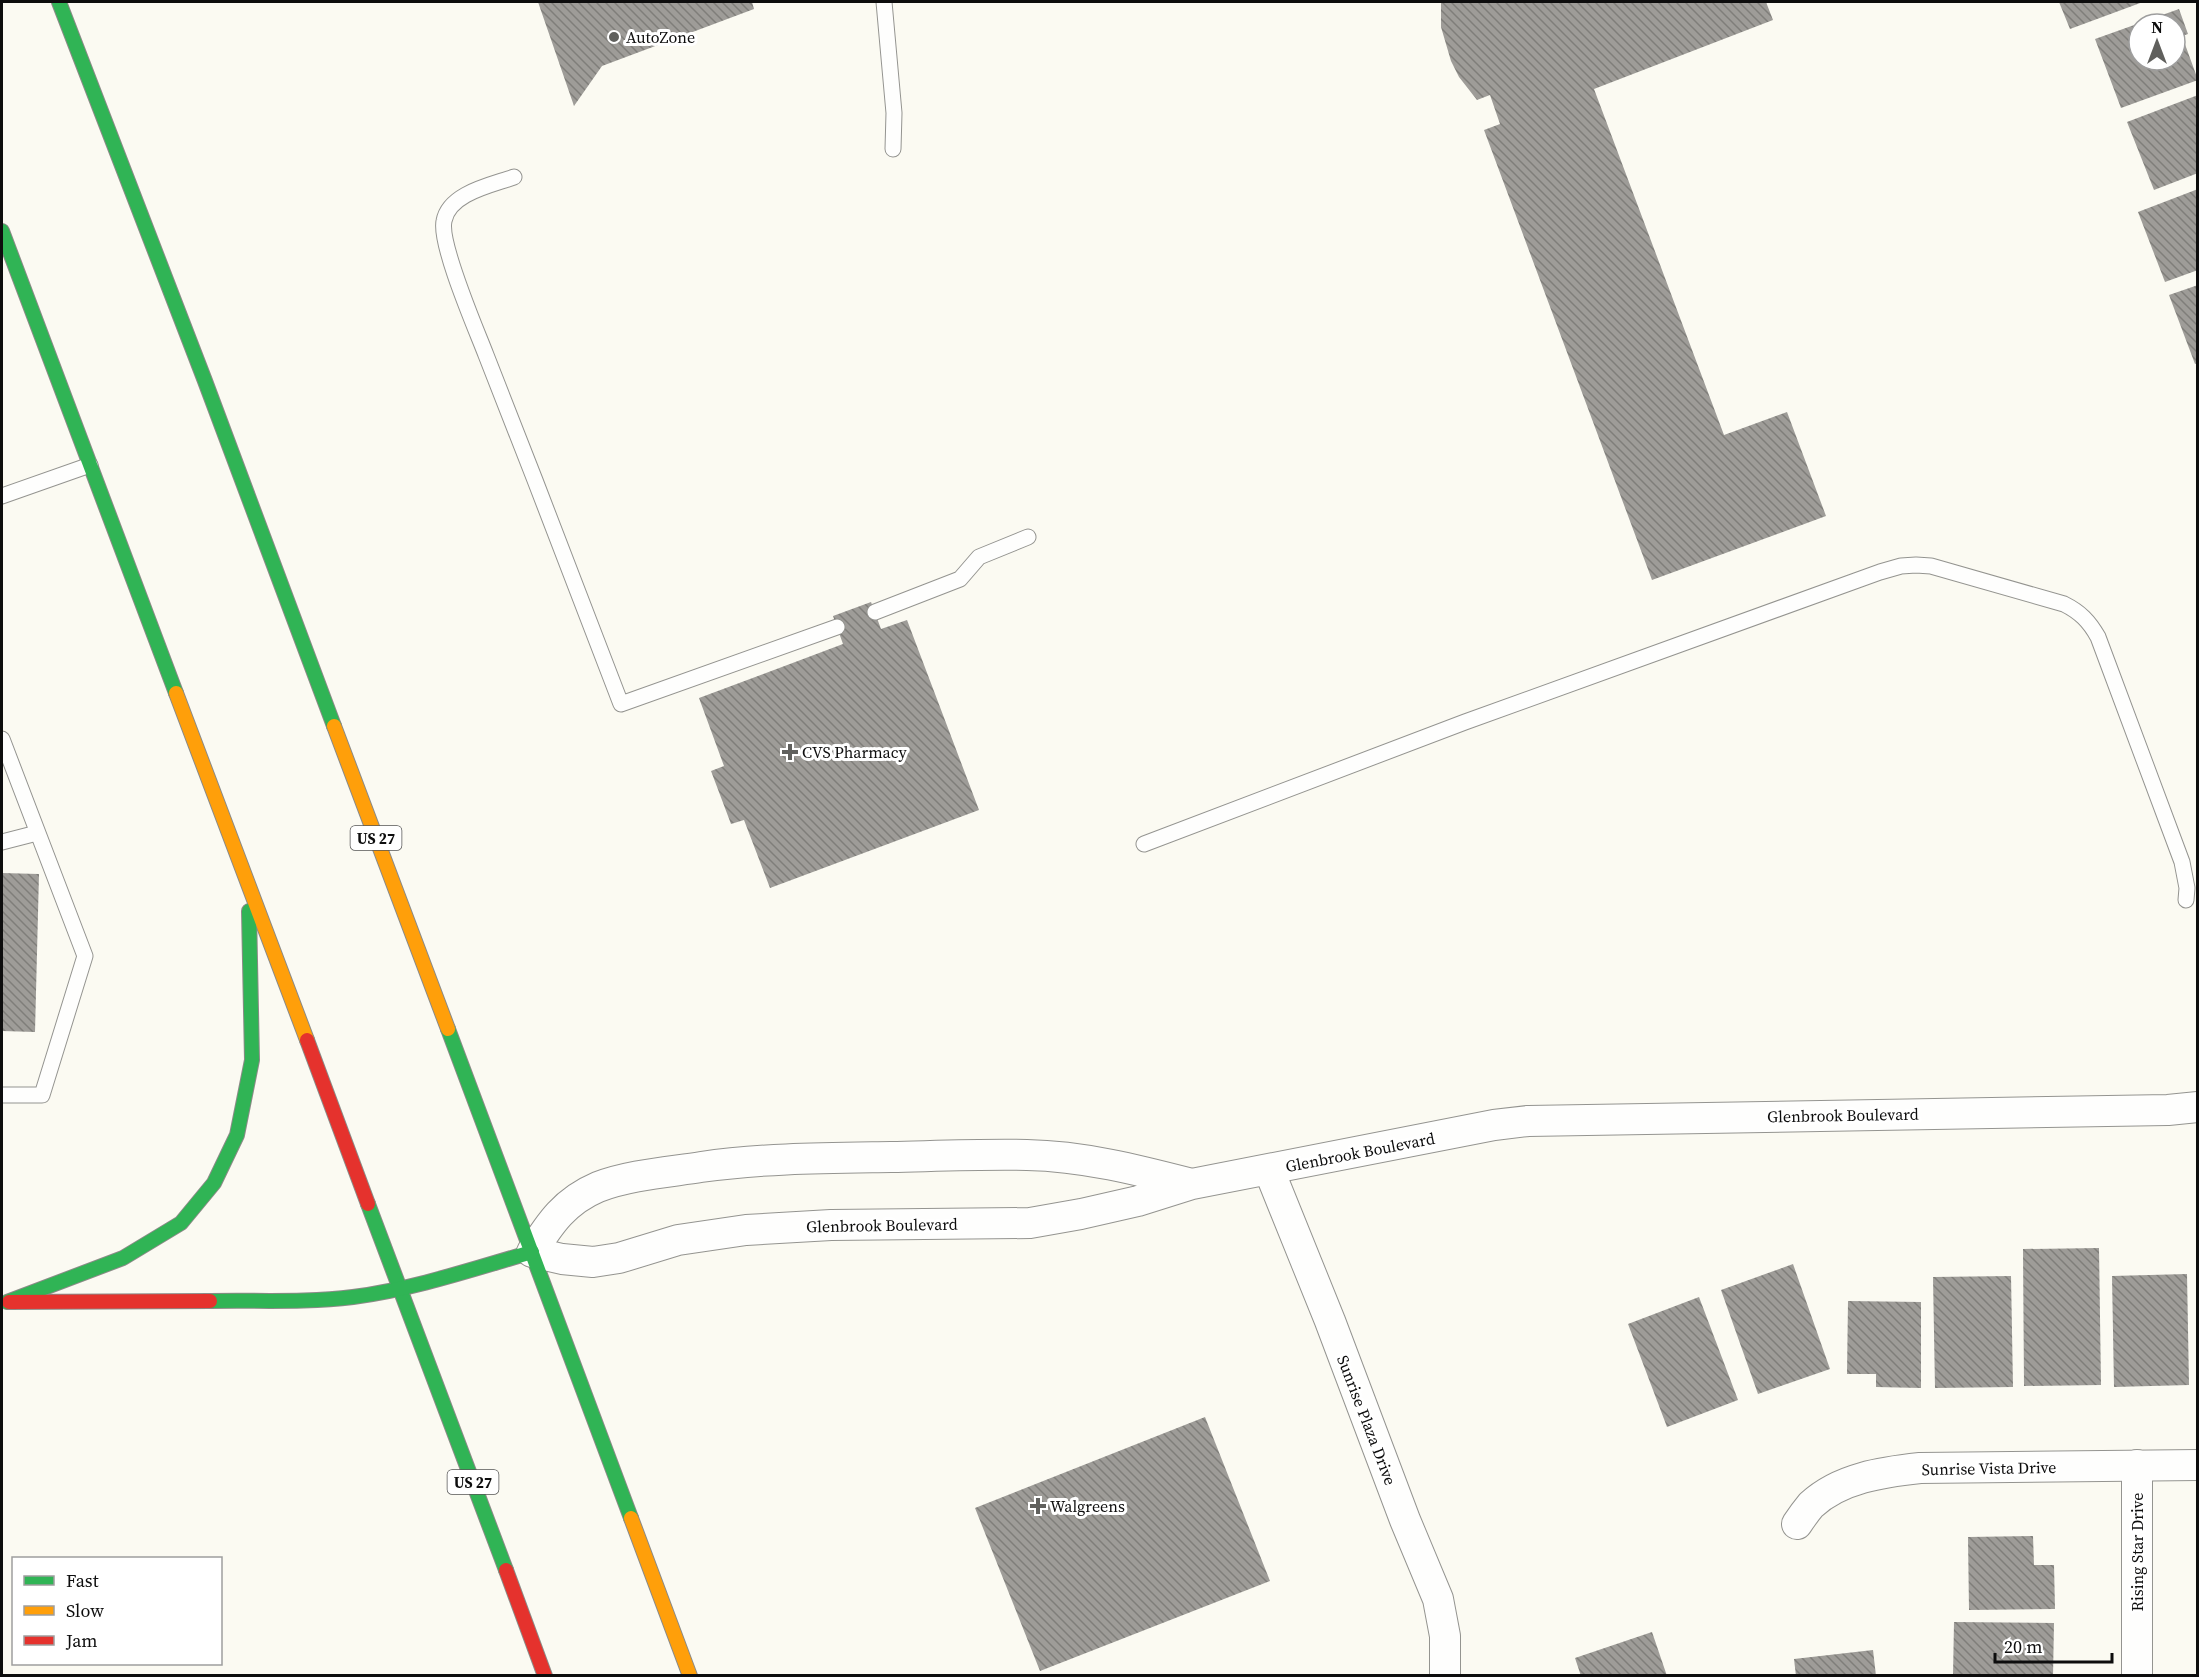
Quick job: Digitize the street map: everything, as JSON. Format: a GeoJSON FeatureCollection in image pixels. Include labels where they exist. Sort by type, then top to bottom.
{"type":"FeatureCollection","features":[{"type":"Feature","properties":{"kind":"main road","name":"US 27"},"geometry":{"type":"LineString","coordinates":[[59,2],[200,370],[690,1676]]}},
{"type":"Feature","properties":{"kind":"main road","name":"US 27"},"geometry":{"type":"LineString","coordinates":[[2,231],[248,888],[402,1289],[545,1676]]}},
{"type":"Feature","properties":{"kind":"main road"},"geometry":{"type":"LineString","coordinates":[[4,1302],[123,1258],[181,1223],[214,1183],[237,1135],[252,1060],[248,888]]}},
{"type":"Feature","properties":{"kind":"main road"},"geometry":{"type":"LineString","coordinates":[[4,1302],[327,1300],[364,1297],[402,1289],[532,1252]]}},
{"type":"Feature","properties":{"kind":"street","name":"Glenbrook Boulevard"},"geometry":{"type":"LineString","coordinates":[[532,1252],[562,1259],[593,1262],[619,1258],[678,1240],[746,1230],[831,1225],[1030,1223],[1138,1201],[1192,1184],[1494,1125],[1528,1121],[2168,1110],[2198,1107]]}},
{"type":"Feature","properties":{"kind":"street"},"geometry":{"type":"LineString","coordinates":[[532,1252],[551,1221],[572,1201],[598,1187],[669,1172],[748,1161],[790,1158],[1028,1155],[1104,1164],[1192,1184]]}},
{"type":"Feature","properties":{"kind":"street","name":"Sunrise Plaza Drive"},"geometry":{"type":"LineString","coordinates":[[1269,1170],[1330,1320],[1405,1521],[1438,1599],[1445,1636],[1445,1676]]}},
{"type":"Feature","properties":{"kind":"street","name":"Sunrise Vista Drive"},"geometry":{"type":"LineString","coordinates":[[1797,1524],[1812,1505],[1834,1490],[1862,1478],[1892,1471],[1920,1468],[2198,1465]]}},
{"type":"Feature","properties":{"kind":"street","name":"Rising Star Drive"},"geometry":{"type":"LineString","coordinates":[[2137,1466],[2137,1676]]}},
{"type":"Feature","properties":{"kind":"lane"},"geometry":{"type":"LineString","coordinates":[[884,2],[894,113],[893,149]]}},
{"type":"Feature","properties":{"kind":"lane"},"geometry":{"type":"LineString","coordinates":[[514,177],[462,198],[453,204],[444,221],[445,242],[621,704],[837,627]]}},
{"type":"Feature","properties":{"kind":"lane"},"geometry":{"type":"LineString","coordinates":[[2,496],[90,465]]}},
{"type":"Feature","properties":{"kind":"lane"},"geometry":{"type":"LineString","coordinates":[[875,612],[960,579],[979,557],[1028,537]]}},
{"type":"Feature","properties":{"kind":"lane"},"geometry":{"type":"LineString","coordinates":[[1144,844],[1465,722],[1880,572],[1916,565],[1950,570],[2064,604],[2078,611],[2090,622],[2098,637],[2182,862],[2187,888],[2186,900]]}},
{"type":"Feature","properties":{"kind":"lane"},"geometry":{"type":"LineString","coordinates":[[2,739],[85,956],[42,1095],[2,1095]]}},
{"type":"Feature","properties":{"kind":"lane"},"geometry":{"type":"LineString","coordinates":[[2,842],[38,833]]}},
{"type":"Feature","properties":{"kind":"building","name":"AutoZone"},"geometry":{"type":"Polygon","coordinates":[[[538,2],[752,2],[754,9],[602,66],[574,106],[538,2]]]}},
{"type":"Feature","properties":{"kind":"building"},"geometry":{"type":"Polygon","coordinates":[[[1441,2],[1766,2],[1773,20],[1594,89],[1724,435],[1787,412],[1826,516],[1652,580],[1484,130],[1500,124],[1490,95],[1477,100],[1459,77],[1451,61],[1441,27],[1441,2]]]}},
{"type":"Feature","properties":{"kind":"building"},"geometry":{"type":"Polygon","coordinates":[[[2059,2],[2143,2],[2070,29],[2059,2]]]}},
{"type":"Feature","properties":{"kind":"building"},"geometry":{"type":"Polygon","coordinates":[[[2127,28],[2127,72],[2187,72],[2187,50],[2198,80],[2121,108],[2095,39],[2127,28]]]}},
{"type":"Feature","properties":{"kind":"building"},"geometry":{"type":"Polygon","coordinates":[[[2198,95],[2198,173],[2154,190],[2127,122],[2198,95]]]}},
{"type":"Feature","properties":{"kind":"building"},"geometry":{"type":"Polygon","coordinates":[[[2198,189],[2198,270],[2165,282],[2138,212],[2198,189]]]}},
{"type":"Feature","properties":{"kind":"building"},"geometry":{"type":"Polygon","coordinates":[[[2198,285],[2198,363],[2195,364],[2169,295],[2198,285]]]}},
{"type":"Feature","properties":{"kind":"building","name":"CVS Pharmacy"},"geometry":{"type":"Polygon","coordinates":[[[871,602],[881,629],[907,620],[979,810],[770,888],[744,820],[731,824],[711,771],[724,766],[699,698],[843,644],[833,616],[871,602]]]}},
{"type":"Feature","properties":{"kind":"building"},"geometry":{"type":"Polygon","coordinates":[[[2,873],[39,874],[35,1032],[2,1031],[2,873]]]}},
{"type":"Feature","properties":{"kind":"building"},"geometry":{"type":"Polygon","coordinates":[[[2099,1248],[2101,1385],[2024,1386],[2023,1249],[2099,1248]]]}},
{"type":"Feature","properties":{"kind":"building"},"geometry":{"type":"Polygon","coordinates":[[[1793,1264],[1830,1369],[1758,1394],[1721,1290],[1793,1264]]]}},
{"type":"Feature","properties":{"kind":"building"},"geometry":{"type":"Polygon","coordinates":[[[2187,1274],[2189,1385],[2114,1387],[2112,1276],[2187,1274]]]}},
{"type":"Feature","properties":{"kind":"building"},"geometry":{"type":"Polygon","coordinates":[[[2011,1276],[2013,1387],[1935,1388],[1933,1277],[2011,1276]]]}},
{"type":"Feature","properties":{"kind":"building"},"geometry":{"type":"Polygon","coordinates":[[[1699,1297],[1738,1400],[1667,1427],[1628,1324],[1699,1297]]]}},
{"type":"Feature","properties":{"kind":"building"},"geometry":{"type":"Polygon","coordinates":[[[1848,1301],[1921,1302],[1921,1388],[1876,1387],[1876,1374],[1847,1374],[1848,1301]]]}},
{"type":"Feature","properties":{"kind":"building","name":"Walgreens"},"geometry":{"type":"Polygon","coordinates":[[[1205,1417],[1270,1581],[1040,1671],[975,1508],[1205,1417]]]}},
{"type":"Feature","properties":{"kind":"building"},"geometry":{"type":"Polygon","coordinates":[[[2033,1536],[2034,1565],[2054,1565],[2055,1609],[1969,1610],[1968,1537],[2033,1536]]]}},
{"type":"Feature","properties":{"kind":"building"},"geometry":{"type":"Polygon","coordinates":[[[1954,1622],[2054,1623],[2053,1676],[1953,1676],[1954,1622]]]}},
{"type":"Feature","properties":{"kind":"building"},"geometry":{"type":"Polygon","coordinates":[[[1652,1632],[1667,1676],[1581,1676],[1575,1658],[1652,1632]]]}},
{"type":"Feature","properties":{"kind":"building"},"geometry":{"type":"Polygon","coordinates":[[[1873,1650],[1876,1676],[1796,1676],[1794,1659],[1873,1650]]]}},
{"type":"Feature","properties":{"kind":"traffic: fast"},"geometry":{"type":"LineString","coordinates":[[59,2],[205,381],[334,726]]}},
{"type":"Feature","properties":{"kind":"traffic: fast"},"geometry":{"type":"LineString","coordinates":[[2,231],[176,693]]}},
{"type":"Feature","properties":{"kind":"traffic: fast"},"geometry":{"type":"LineString","coordinates":[[7,1302],[123,1258],[181,1223],[214,1183],[237,1135],[252,1060],[249,911]]}},
{"type":"Feature","properties":{"kind":"traffic: fast"},"geometry":{"type":"LineString","coordinates":[[448,1029],[631,1518]]}},
{"type":"Feature","properties":{"kind":"traffic: fast"},"geometry":{"type":"LineString","coordinates":[[368,1204],[506,1570]]}},
{"type":"Feature","properties":{"kind":"traffic: fast"},"geometry":{"type":"LineString","coordinates":[[210,1301],[299,1301],[353,1297],[421,1284],[532,1252]]}},
{"type":"Feature","properties":{"kind":"traffic: slow"},"geometry":{"type":"LineString","coordinates":[[176,693],[307,1040]]}},
{"type":"Feature","properties":{"kind":"traffic: slow"},"geometry":{"type":"LineString","coordinates":[[334,726],[448,1029]]}},
{"type":"Feature","properties":{"kind":"traffic: slow"},"geometry":{"type":"LineString","coordinates":[[631,1518],[690,1676]]}},
{"type":"Feature","properties":{"kind":"traffic: jam"},"geometry":{"type":"LineString","coordinates":[[307,1040],[368,1204]]}},
{"type":"Feature","properties":{"kind":"traffic: jam"},"geometry":{"type":"LineString","coordinates":[[9,1302],[210,1301]]}},
{"type":"Feature","properties":{"kind":"traffic: jam"},"geometry":{"type":"LineString","coordinates":[[506,1570],[545,1676]]}},
{"type":"Feature","properties":{"kind":"place","name":"AutoZone"},"geometry":{"type":"Point","coordinates":[614,37]}},
{"type":"Feature","properties":{"kind":"place","name":"CVS Pharmacy"},"geometry":{"type":"Point","coordinates":[790,752]}},
{"type":"Feature","properties":{"kind":"place","name":"Walgreens"},"geometry":{"type":"Point","coordinates":[1038,1506]}}]}
